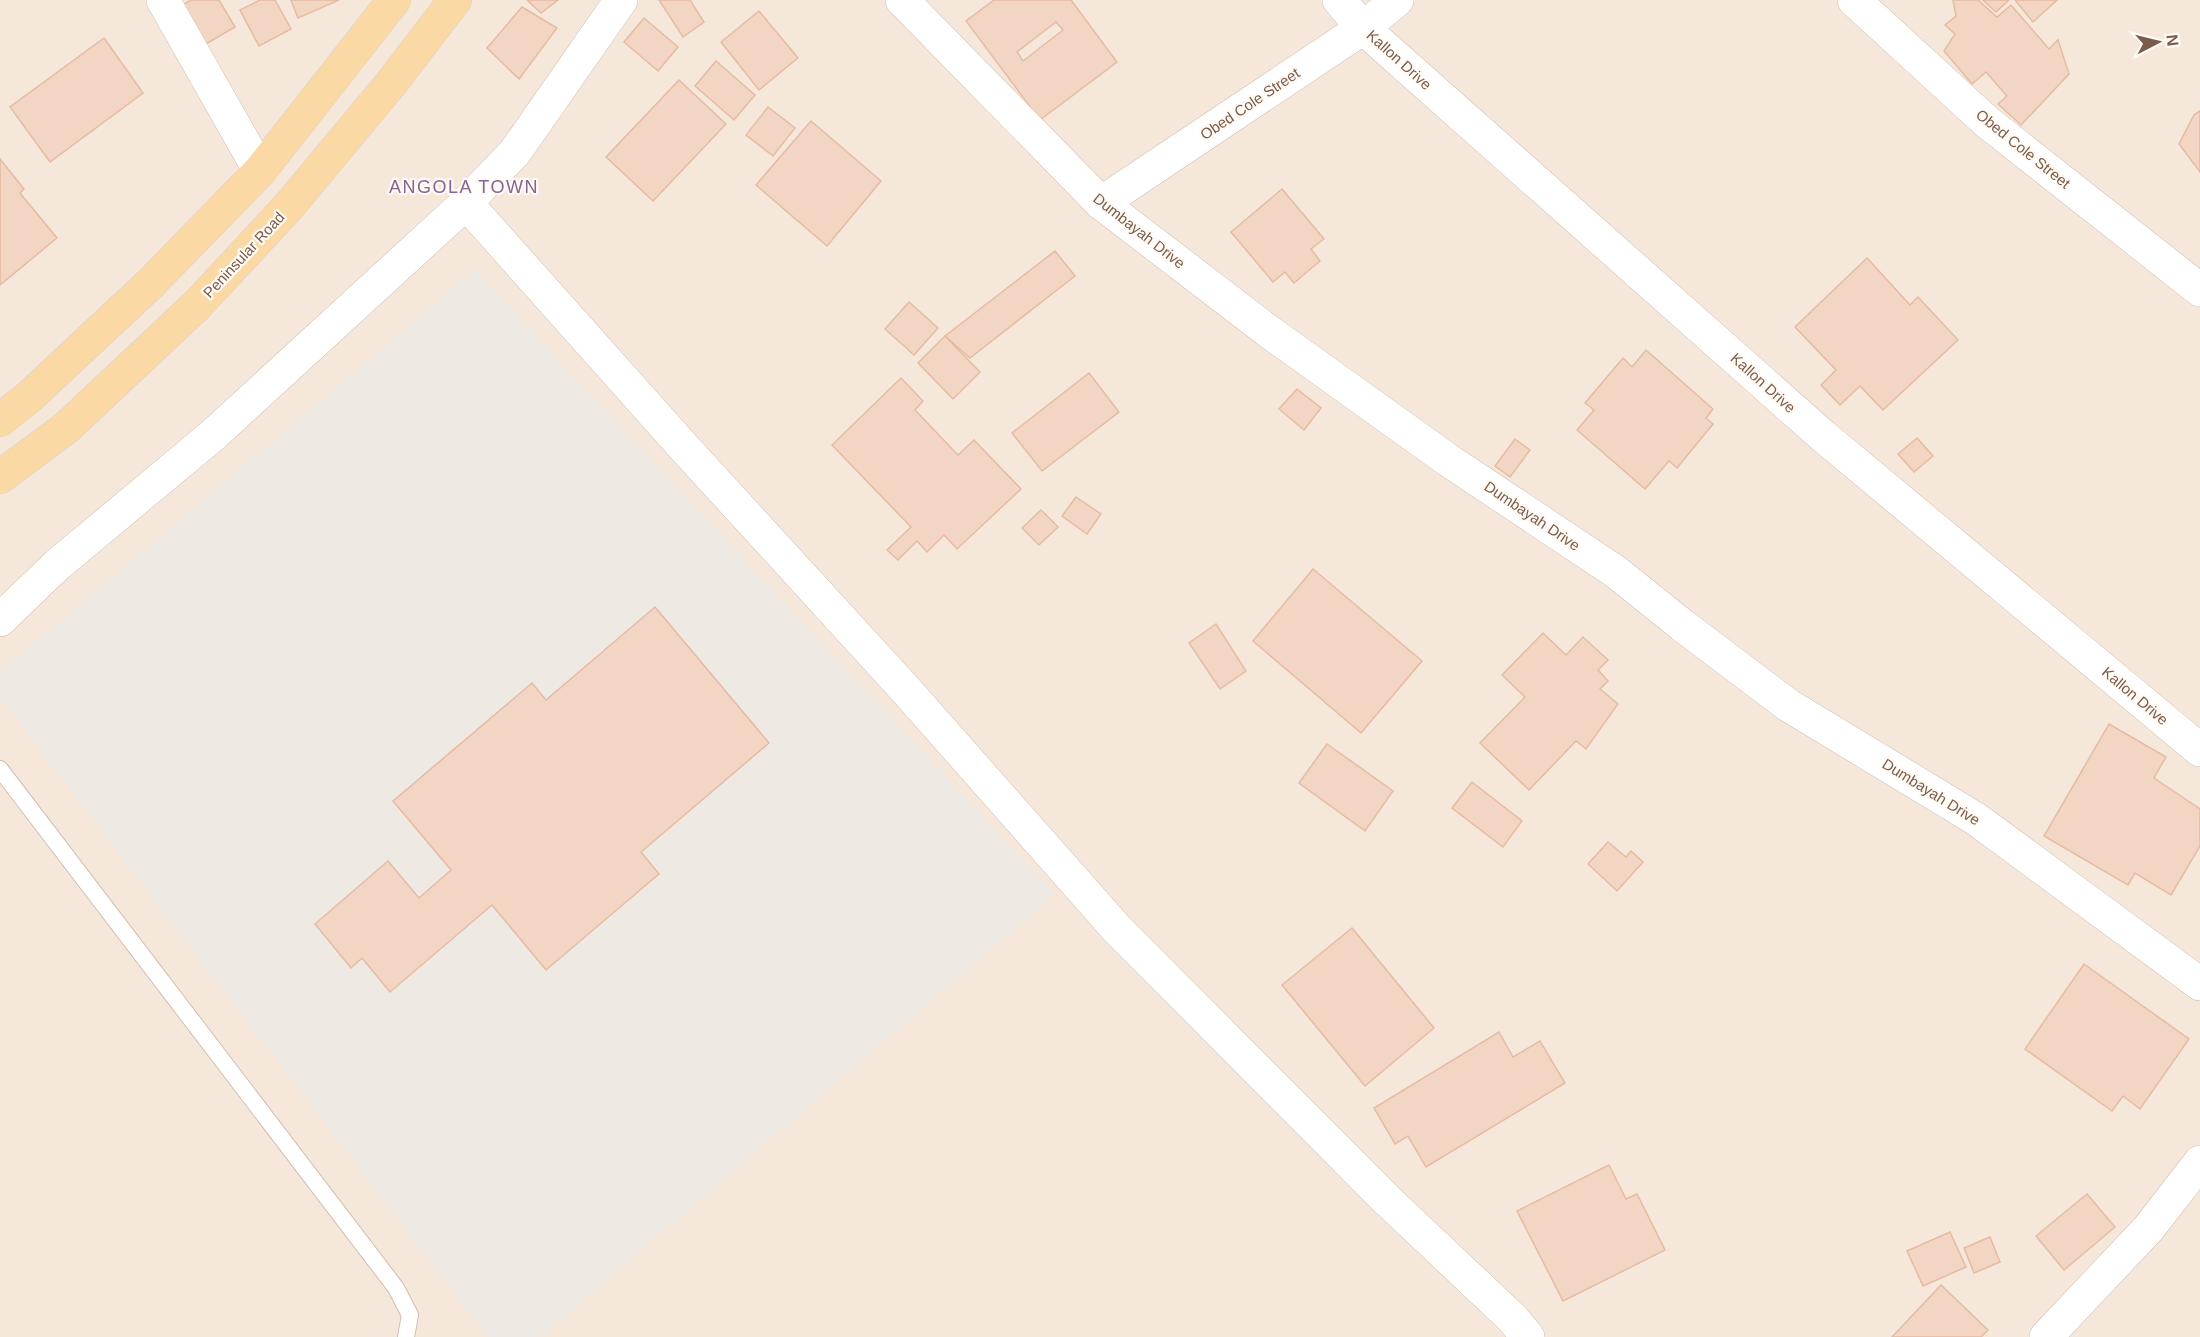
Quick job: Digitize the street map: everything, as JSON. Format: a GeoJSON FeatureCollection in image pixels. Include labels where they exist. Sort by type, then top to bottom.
{"type":"FeatureCollection","features":[{"type":"Feature","properties":{"kind":"main road"},"geometry":{"type":"LineString","coordinates":[[0,420],[29,397],[151,283],[260,171],[393,0]]}},
{"type":"Feature","properties":{"kind":"main road","name":"Peninsular Road"},"geometry":{"type":"LineString","coordinates":[[0,477],[66,428],[198,304],[296,197],[393,81],[455,0]]}},
{"type":"Feature","properties":{"kind":"street"},"geometry":{"type":"LineString","coordinates":[[163,0],[260,171]]}},
{"type":"Feature","properties":{"kind":"street"},"geometry":{"type":"LineString","coordinates":[[0,620],[57,565],[213,435],[466,203],[515,152],[621,0]]}},
{"type":"Feature","properties":{"kind":"street","name":"Dumbayah Drive"},"geometry":{"type":"LineString","coordinates":[[902,0],[1101,204],[1268,331],[1429,446],[1616,572],[1788,705],[1976,819],[2200,984]]}},
{"type":"Feature","properties":{"kind":"street","name":"Kallon Drive"},"geometry":{"type":"LineString","coordinates":[[1339,0],[1363,28],[1822,436],[2200,750]]}},
{"type":"Feature","properties":{"kind":"street","name":"Obed Cole Street"},"geometry":{"type":"LineString","coordinates":[[1101,204],[1363,28],[1396,0]]}},
{"type":"Feature","properties":{"kind":"street","name":"Obed Cole Street"},"geometry":{"type":"LineString","coordinates":[[1854,0],[1987,122],[2200,290]]}},
{"type":"Feature","properties":{"kind":"street"},"geometry":{"type":"LineString","coordinates":[[466,203],[1117,928],[1387,1200],[1512,1318],[1527,1337]]}},
{"type":"Feature","properties":{"kind":"street"},"geometry":{"type":"LineString","coordinates":[[2046,1337],[2149,1228],[2200,1162]]}},
{"type":"Feature","properties":{"kind":"lane"},"geometry":{"type":"LineString","coordinates":[[0,769],[396,1288],[410,1316],[406,1337]]}},
{"type":"Feature","properties":{"kind":"shaded area"},"geometry":{"type":"Polygon","coordinates":[[[0,0],[2200,0],[2200,1337],[0,1337],[0,0]]]}},
{"type":"Feature","properties":{"kind":"shaded area"},"geometry":{"type":"Polygon","coordinates":[[[475,270],[1055,894],[540,1337],[488,1337],[0,698],[0,672],[475,270]]]}},
{"type":"Feature","properties":{"kind":"building"},"geometry":{"type":"Polygon","coordinates":[[[191,0],[219,0],[235,27],[196,50],[174,10],[191,0]]]}},
{"type":"Feature","properties":{"kind":"building"},"geometry":{"type":"Polygon","coordinates":[[[260,0],[275,0],[291,29],[259,46],[240,10],[260,0]]]}},
{"type":"Feature","properties":{"kind":"building"},"geometry":{"type":"Polygon","coordinates":[[[291,0],[339,0],[298,18],[291,0]]]}},
{"type":"Feature","properties":{"kind":"building"},"geometry":{"type":"Polygon","coordinates":[[[527,0],[558,0],[541,13],[527,0]]]}},
{"type":"Feature","properties":{"kind":"building"},"geometry":{"type":"Polygon","coordinates":[[[659,0],[690,0],[704,22],[683,37],[659,0]]]}},
{"type":"Feature","properties":{"kind":"building"},"geometry":{"type":"Polygon","coordinates":[[[994,0],[1071,0],[1117,62],[1040,120],[966,21],[994,0]],[[1056,22],[1017,52],[1023,61],[1063,30],[1056,22]]]}},
{"type":"Feature","properties":{"kind":"building"},"geometry":{"type":"Polygon","coordinates":[[[1953,0],[1978,0],[1997,17],[2011,5],[2049,49],[2058,40],[2069,74],[2021,125],[1998,104],[2007,96],[1986,72],[1972,84],[1944,51],[1955,34],[1945,25],[1956,16],[1953,0]]]}},
{"type":"Feature","properties":{"kind":"building"},"geometry":{"type":"Polygon","coordinates":[[[1983,0],[2009,0],[1996,12],[1983,0]]]}},
{"type":"Feature","properties":{"kind":"building"},"geometry":{"type":"Polygon","coordinates":[[[2015,0],[2057,0],[2033,22],[2015,0]]]}},
{"type":"Feature","properties":{"kind":"building"},"geometry":{"type":"Polygon","coordinates":[[[522,7],[557,28],[519,79],[487,48],[522,7]]]}},
{"type":"Feature","properties":{"kind":"building"},"geometry":{"type":"Polygon","coordinates":[[[759,11],[798,58],[759,90],[721,42],[759,11]]]}},
{"type":"Feature","properties":{"kind":"building"},"geometry":{"type":"Polygon","coordinates":[[[644,18],[678,47],[658,71],[624,42],[644,18]]]}},
{"type":"Feature","properties":{"kind":"building"},"geometry":{"type":"Polygon","coordinates":[[[104,38],[143,93],[50,162],[10,107],[104,38]]]}},
{"type":"Feature","properties":{"kind":"building"},"geometry":{"type":"Polygon","coordinates":[[[716,61],[755,95],[734,120],[695,86],[716,61]]]}},
{"type":"Feature","properties":{"kind":"building"},"geometry":{"type":"Polygon","coordinates":[[[679,80],[726,124],[653,201],[606,157],[679,80]]]}},
{"type":"Feature","properties":{"kind":"building"},"geometry":{"type":"Polygon","coordinates":[[[768,107],[795,128],[773,156],[746,135],[768,107]]]}},
{"type":"Feature","properties":{"kind":"building"},"geometry":{"type":"Polygon","coordinates":[[[2200,111],[2200,172],[2179,144],[2194,115],[2200,111]]]}},
{"type":"Feature","properties":{"kind":"building"},"geometry":{"type":"Polygon","coordinates":[[[811,121],[881,181],[827,246],[756,185],[811,121]]]}},
{"type":"Feature","properties":{"kind":"building"},"geometry":{"type":"Polygon","coordinates":[[[0,159],[24,189],[20,193],[57,238],[0,285],[0,159]]]}},
{"type":"Feature","properties":{"kind":"building"},"geometry":{"type":"Polygon","coordinates":[[[1282,189],[1324,239],[1311,249],[1320,261],[1294,283],[1285,272],[1273,282],[1231,232],[1282,189]]]}},
{"type":"Feature","properties":{"kind":"building"},"geometry":{"type":"Polygon","coordinates":[[[1055,251],[1075,276],[970,358],[945,336],[1055,251]]]}},
{"type":"Feature","properties":{"kind":"building"},"geometry":{"type":"Polygon","coordinates":[[[1867,258],[1910,305],[1918,297],[1958,340],[1883,410],[1860,386],[1840,405],[1821,385],[1836,370],[1795,327],[1867,258]]]}},
{"type":"Feature","properties":{"kind":"building"},"geometry":{"type":"Polygon","coordinates":[[[909,302],[938,328],[914,355],[885,329],[909,302]]]}},
{"type":"Feature","properties":{"kind":"building"},"geometry":{"type":"Polygon","coordinates":[[[945,336],[980,372],[953,399],[918,363],[945,336]]]}},
{"type":"Feature","properties":{"kind":"building"},"geometry":{"type":"Polygon","coordinates":[[[1646,350],[1713,409],[1706,418],[1713,424],[1677,468],[1669,461],[1645,489],[1577,430],[1594,410],[1585,403],[1623,358],[1632,367],[1646,350]]]}},
{"type":"Feature","properties":{"kind":"building"},"geometry":{"type":"Polygon","coordinates":[[[1089,373],[1119,412],[1042,471],[1012,433],[1089,373]]]}},
{"type":"Feature","properties":{"kind":"building"},"geometry":{"type":"Polygon","coordinates":[[[901,378],[923,401],[915,410],[958,455],[974,440],[1021,489],[957,549],[944,535],[927,552],[917,541],[898,560],[887,550],[911,527],[832,445],[901,378]]]}},
{"type":"Feature","properties":{"kind":"building"},"geometry":{"type":"Polygon","coordinates":[[[1297,389],[1321,408],[1304,430],[1279,409],[1297,389]]]}},
{"type":"Feature","properties":{"kind":"building"},"geometry":{"type":"Polygon","coordinates":[[[1917,438],[1933,456],[1914,472],[1898,454],[1917,438]]]}},
{"type":"Feature","properties":{"kind":"building"},"geometry":{"type":"Polygon","coordinates":[[[1515,439],[1530,450],[1510,477],[1495,466],[1515,439]]]}},
{"type":"Feature","properties":{"kind":"building"},"geometry":{"type":"Polygon","coordinates":[[[1076,497],[1101,514],[1087,534],[1062,516],[1076,497]]]}},
{"type":"Feature","properties":{"kind":"building"},"geometry":{"type":"Polygon","coordinates":[[[1041,510],[1058,527],[1039,545],[1022,528],[1041,510]]]}},
{"type":"Feature","properties":{"kind":"building"},"geometry":{"type":"Polygon","coordinates":[[[1313,569],[1422,661],[1361,733],[1253,641],[1313,569]]]}},
{"type":"Feature","properties":{"kind":"building"},"geometry":{"type":"Polygon","coordinates":[[[655,607],[769,743],[641,852],[659,874],[546,970],[492,905],[390,992],[362,958],[351,968],[315,924],[388,861],[419,898],[451,870],[393,801],[532,683],[546,700],[655,607]]]}},
{"type":"Feature","properties":{"kind":"building"},"geometry":{"type":"Polygon","coordinates":[[[1216,624],[1246,671],[1220,689],[1189,643],[1216,624]]]}},
{"type":"Feature","properties":{"kind":"building"},"geometry":{"type":"Polygon","coordinates":[[[1543,633],[1566,655],[1583,637],[1608,660],[1598,670],[1608,681],[1600,689],[1618,704],[1586,749],[1576,741],[1529,790],[1480,743],[1525,697],[1502,675],[1543,633]]]}},
{"type":"Feature","properties":{"kind":"building"},"geometry":{"type":"Polygon","coordinates":[[[2109,724],[2166,757],[2154,778],[2200,809],[2200,846],[2171,895],[2135,873],[2128,885],[2044,836],[2109,724]]]}},
{"type":"Feature","properties":{"kind":"building"},"geometry":{"type":"Polygon","coordinates":[[[1327,744],[1393,791],[1365,831],[1299,783],[1327,744]]]}},
{"type":"Feature","properties":{"kind":"building"},"geometry":{"type":"Polygon","coordinates":[[[1472,782],[1522,821],[1503,847],[1452,808],[1472,782]]]}},
{"type":"Feature","properties":{"kind":"building"},"geometry":{"type":"Polygon","coordinates":[[[1608,842],[1626,857],[1631,851],[1643,862],[1617,891],[1588,864],[1608,842]]]}},
{"type":"Feature","properties":{"kind":"building"},"geometry":{"type":"Polygon","coordinates":[[[1352,928],[1434,1028],[1365,1086],[1282,985],[1352,928]]]}},
{"type":"Feature","properties":{"kind":"building"},"geometry":{"type":"Polygon","coordinates":[[[2084,964],[2189,1039],[2140,1109],[2123,1096],[2112,1111],[2025,1049],[2084,964]]]}},
{"type":"Feature","properties":{"kind":"building"},"geometry":{"type":"Polygon","coordinates":[[[1499,1032],[1513,1057],[1540,1041],[1565,1083],[1426,1167],[1408,1136],[1395,1144],[1374,1108],[1499,1032]]]}},
{"type":"Feature","properties":{"kind":"building"},"geometry":{"type":"Polygon","coordinates":[[[1609,1165],[1626,1199],[1637,1194],[1665,1250],[1563,1301],[1517,1211],[1609,1165]]]}},
{"type":"Feature","properties":{"kind":"building"},"geometry":{"type":"Polygon","coordinates":[[[2087,1194],[2115,1227],[2064,1270],[2036,1236],[2087,1194]]]}},
{"type":"Feature","properties":{"kind":"building"},"geometry":{"type":"Polygon","coordinates":[[[1950,1232],[1966,1267],[1923,1286],[1907,1251],[1950,1232]]]}},
{"type":"Feature","properties":{"kind":"building"},"geometry":{"type":"Polygon","coordinates":[[[1990,1237],[2000,1262],[1974,1273],[1964,1248],[1990,1237]]]}},
{"type":"Feature","properties":{"kind":"building"},"geometry":{"type":"Polygon","coordinates":[[[1941,1285],[1988,1330],[1981,1337],[1892,1337],[1941,1285]]]}},
{"type":"Feature","properties":{"kind":"district","name":"ANGOLA TOWN"},"geometry":{"type":"Point","coordinates":[464,187]}}]}
